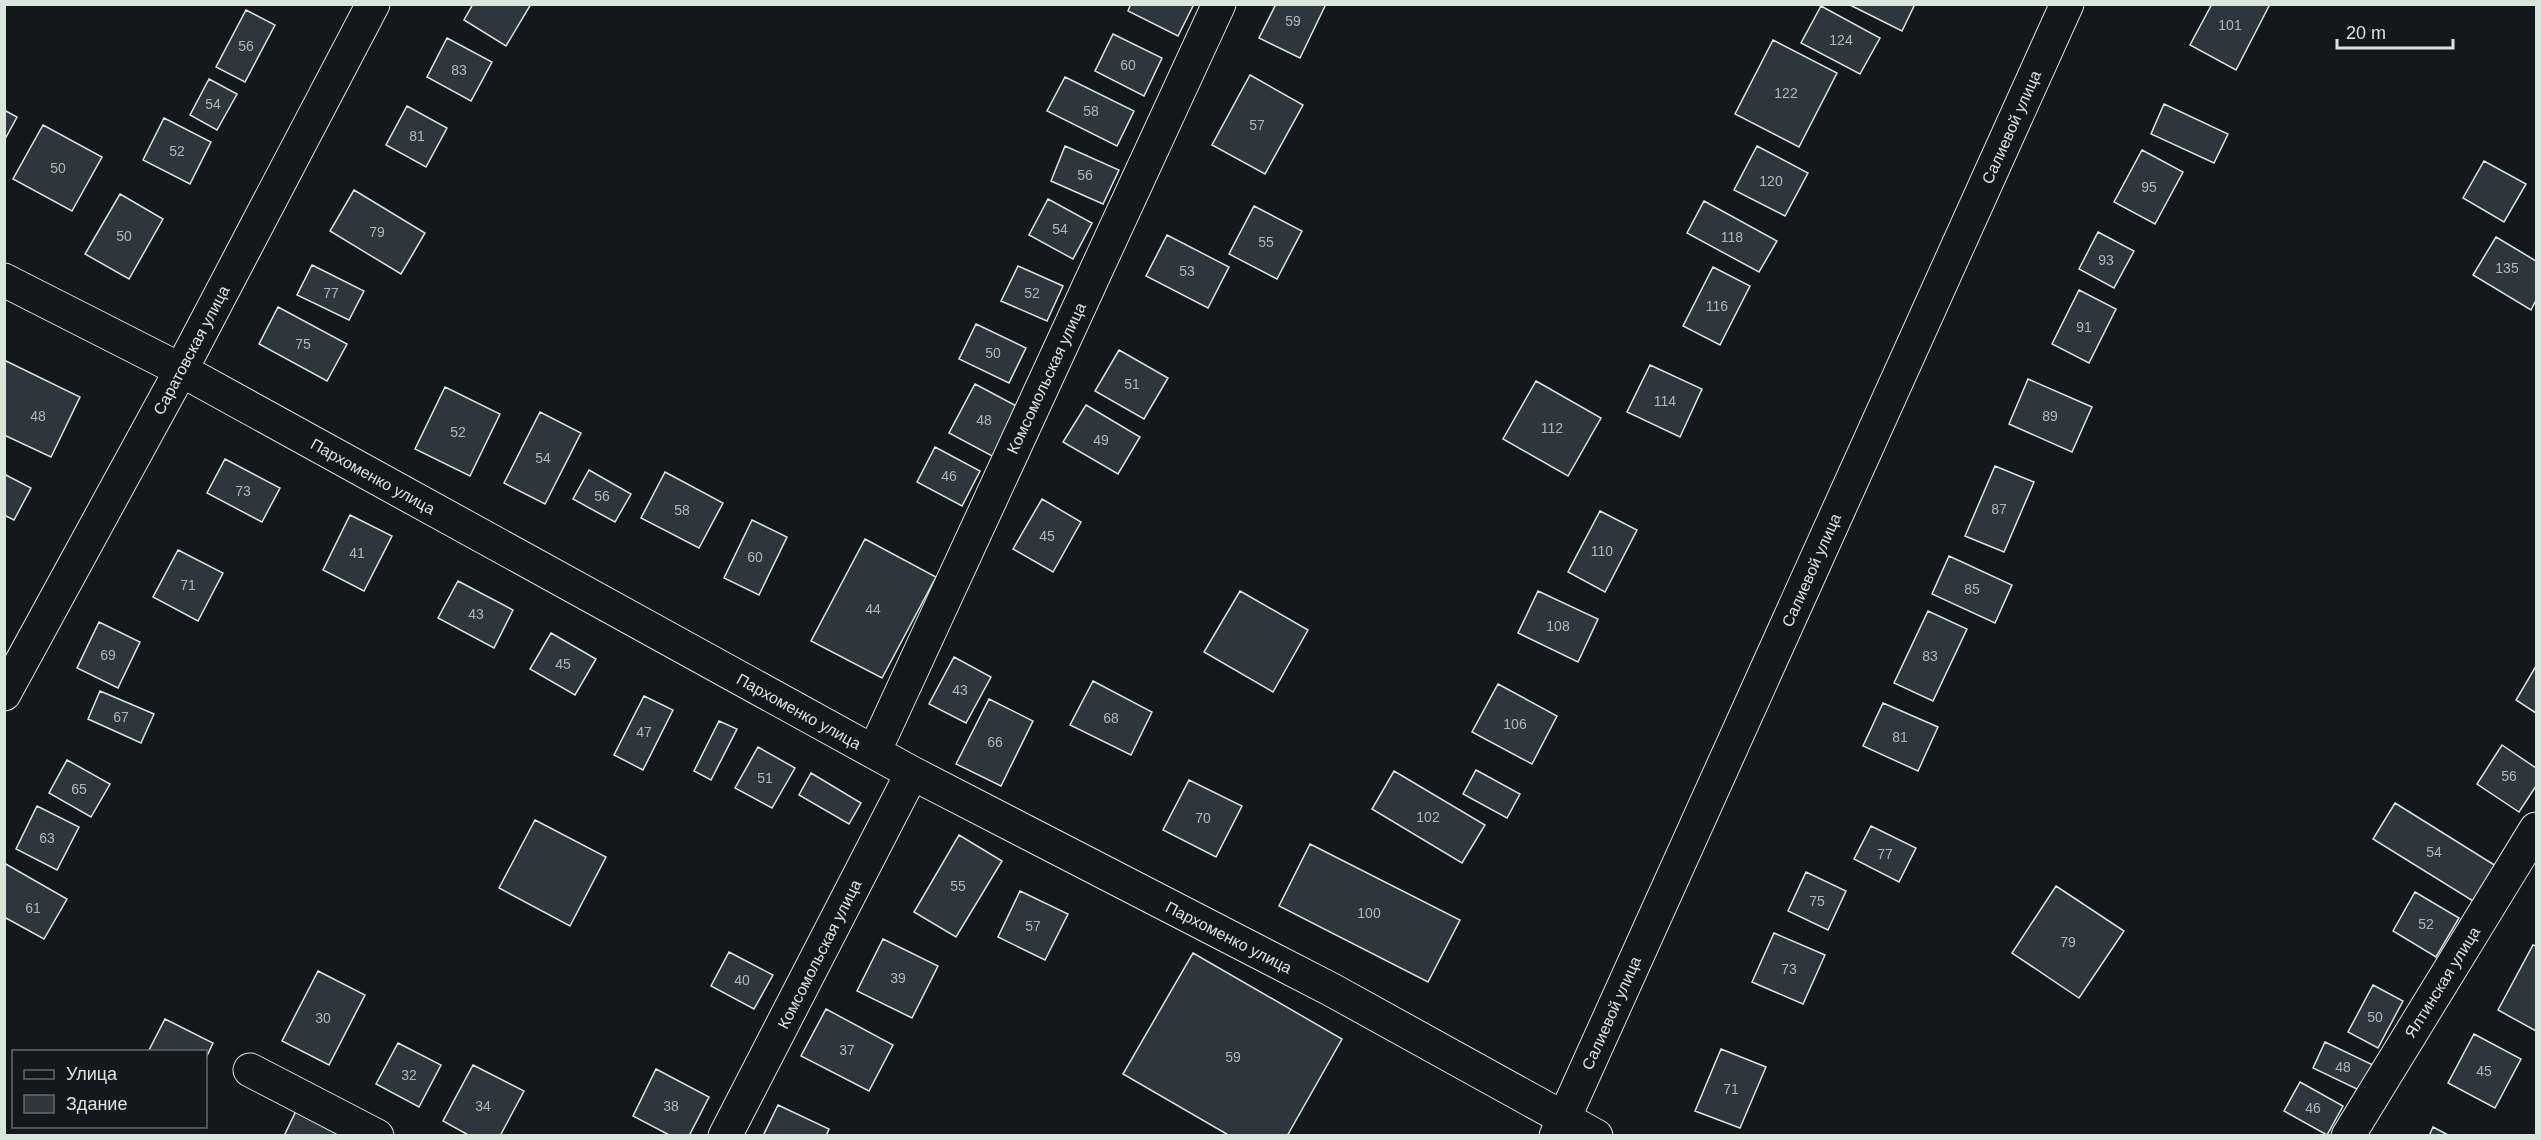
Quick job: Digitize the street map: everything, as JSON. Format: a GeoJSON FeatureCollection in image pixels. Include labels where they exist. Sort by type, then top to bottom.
{"type":"FeatureCollection","features":[{"type":"Feature","properties":{"kind":"street","name":"Саратовская улица"},"geometry":{"type":"LineString","coordinates":[[4,694],[181,370],[373,4]]}},
{"type":"Feature","properties":{"kind":"street","name":"Комсомольская улица"},"geometry":{"type":"LineString","coordinates":[[873,752],[1219,4]]}},
{"type":"Feature","properties":{"kind":"street","name":"Салиевой улица"},"geometry":{"type":"LineString","coordinates":[[1560,1126],[2067,4]]}},
{"type":"Feature","properties":{"kind":"street","name":"Пархоменко улица"},"geometry":{"type":"LineString","coordinates":[[4,280],[181,370],[912,774],[1332,990],[1560,1126],[1596,1136]]}},
{"type":"Feature","properties":{"kind":"street","name":"Комсомольская улица"},"geometry":{"type":"LineString","coordinates":[[726,1136],[912,774]]}},
{"type":"Feature","properties":{"kind":"street","name":"Ялтинская улица"},"geometry":{"type":"LineString","coordinates":[[2348,1136],[2536,829]]}},
{"type":"Feature","properties":{"kind":"street"},"geometry":{"type":"LineString","coordinates":[[250,1070],[376,1136]]}},
{"type":"Feature","properties":{"kind":"building"},"geometry":{"type":"Polygon","coordinates":[[[473,4],[531,4],[506,46],[464,20],[473,4]]]}},
{"type":"Feature","properties":{"kind":"building"},"geometry":{"type":"Polygon","coordinates":[[[1131,4],[1194,4],[1178,36],[1128,11],[1131,4]]]}},
{"type":"Feature","properties":{"kind":"building"},"geometry":{"type":"Polygon","coordinates":[[[1276,4],[1326,4],[1300,58],[1259,38],[1276,4]]]}},
{"type":"Feature","properties":{"kind":"building"},"geometry":{"type":"Polygon","coordinates":[[[1848,4],[1915,4],[1902,31],[1848,4]]]}},
{"type":"Feature","properties":{"kind":"building"},"geometry":{"type":"Polygon","coordinates":[[[2212,4],[2270,4],[2236,70],[2190,45],[2212,4]]]}},
{"type":"Feature","properties":{"kind":"building"},"geometry":{"type":"Polygon","coordinates":[[[1821,6],[1880,38],[1860,74],[1801,43],[1821,6]]]}},
{"type":"Feature","properties":{"kind":"building"},"geometry":{"type":"Polygon","coordinates":[[[246,10],[275,25],[245,82],[216,67],[246,10]]]}},
{"type":"Feature","properties":{"kind":"building"},"geometry":{"type":"Polygon","coordinates":[[[1113,34],[1162,58],[1144,96],[1095,71],[1113,34]]]}},
{"type":"Feature","properties":{"kind":"building"},"geometry":{"type":"Polygon","coordinates":[[[447,38],[492,62],[471,101],[427,77],[447,38]]]}},
{"type":"Feature","properties":{"kind":"building"},"geometry":{"type":"Polygon","coordinates":[[[1773,40],[1837,73],[1799,147],[1735,114],[1773,40]]]}},
{"type":"Feature","properties":{"kind":"building"},"geometry":{"type":"Polygon","coordinates":[[[1250,75],[1303,105],[1265,174],[1212,145],[1250,75]]]}},
{"type":"Feature","properties":{"kind":"building"},"geometry":{"type":"Polygon","coordinates":[[[1065,77],[1134,111],[1117,146],[1047,111],[1065,77]]]}},
{"type":"Feature","properties":{"kind":"building"},"geometry":{"type":"Polygon","coordinates":[[[209,79],[237,94],[217,130],[190,115],[209,79]]]}},
{"type":"Feature","properties":{"kind":"building"},"geometry":{"type":"Polygon","coordinates":[[[2164,104],[2228,134],[2214,163],[2151,134],[2164,104]]]}},
{"type":"Feature","properties":{"kind":"building"},"geometry":{"type":"Polygon","coordinates":[[[407,106],[447,128],[426,167],[386,145],[407,106]]]}},
{"type":"Feature","properties":{"kind":"building"},"geometry":{"type":"Polygon","coordinates":[[[4,110],[17,117],[4,141],[4,110]]]}},
{"type":"Feature","properties":{"kind":"building"},"geometry":{"type":"Polygon","coordinates":[[[164,118],[211,142],[190,184],[143,160],[164,118]]]}},
{"type":"Feature","properties":{"kind":"building"},"geometry":{"type":"Polygon","coordinates":[[[43,125],[102,157],[72,211],[13,179],[43,125]]]}},
{"type":"Feature","properties":{"kind":"building"},"geometry":{"type":"Polygon","coordinates":[[[1065,146],[1119,170],[1103,204],[1051,181],[1065,146]]]}},
{"type":"Feature","properties":{"kind":"building"},"geometry":{"type":"Polygon","coordinates":[[[1757,146],[1808,173],[1785,216],[1734,190],[1757,146]]]}},
{"type":"Feature","properties":{"kind":"building"},"geometry":{"type":"Polygon","coordinates":[[[2142,150],[2183,172],[2155,224],[2114,202],[2142,150]]]}},
{"type":"Feature","properties":{"kind":"building"},"geometry":{"type":"Polygon","coordinates":[[[2484,161],[2526,184],[2504,222],[2463,198],[2484,161]]]}},
{"type":"Feature","properties":{"kind":"building"},"geometry":{"type":"Polygon","coordinates":[[[354,190],[425,233],[401,274],[330,231],[354,190]]]}},
{"type":"Feature","properties":{"kind":"building"},"geometry":{"type":"Polygon","coordinates":[[[120,194],[163,219],[129,279],[85,254],[120,194]]]}},
{"type":"Feature","properties":{"kind":"building"},"geometry":{"type":"Polygon","coordinates":[[[1048,199],[1092,223],[1073,259],[1029,235],[1048,199]]]}},
{"type":"Feature","properties":{"kind":"building"},"geometry":{"type":"Polygon","coordinates":[[[1704,201],[1777,241],[1759,272],[1687,233],[1704,201]]]}},
{"type":"Feature","properties":{"kind":"building"},"geometry":{"type":"Polygon","coordinates":[[[1254,206],[1302,231],[1277,279],[1229,254],[1254,206]]]}},
{"type":"Feature","properties":{"kind":"building"},"geometry":{"type":"Polygon","coordinates":[[[2098,232],[2134,251],[2114,288],[2079,269],[2098,232]]]}},
{"type":"Feature","properties":{"kind":"building"},"geometry":{"type":"Polygon","coordinates":[[[1167,235],[1229,267],[1208,308],[1146,276],[1167,235]]]}},
{"type":"Feature","properties":{"kind":"building"},"geometry":{"type":"Polygon","coordinates":[[[2496,237],[2536,261],[2536,300],[2531,310],[2473,275],[2496,237]]]}},
{"type":"Feature","properties":{"kind":"building"},"geometry":{"type":"Polygon","coordinates":[[[312,265],[364,291],[349,320],[297,295],[312,265]]]}},
{"type":"Feature","properties":{"kind":"building"},"geometry":{"type":"Polygon","coordinates":[[[1018,266],[1063,286],[1047,321],[1001,301],[1018,266]]]}},
{"type":"Feature","properties":{"kind":"building"},"geometry":{"type":"Polygon","coordinates":[[[1713,267],[1750,286],[1720,345],[1683,326],[1713,267]]]}},
{"type":"Feature","properties":{"kind":"building"},"geometry":{"type":"Polygon","coordinates":[[[2079,290],[2116,309],[2089,363],[2052,344],[2079,290]]]}},
{"type":"Feature","properties":{"kind":"building"},"geometry":{"type":"Polygon","coordinates":[[[278,307],[347,344],[327,381],[259,344],[278,307]]]}},
{"type":"Feature","properties":{"kind":"building"},"geometry":{"type":"Polygon","coordinates":[[[976,324],[1026,348],[1009,383],[959,359],[976,324]]]}},
{"type":"Feature","properties":{"kind":"building"},"geometry":{"type":"Polygon","coordinates":[[[1119,350],[1168,378],[1144,419],[1095,391],[1119,350]]]}},
{"type":"Feature","properties":{"kind":"building"},"geometry":{"type":"Polygon","coordinates":[[[4,360],[80,397],[51,457],[4,435],[4,360]]]}},
{"type":"Feature","properties":{"kind":"building"},"geometry":{"type":"Polygon","coordinates":[[[1650,365],[1702,389],[1680,437],[1627,412],[1650,365]]]}},
{"type":"Feature","properties":{"kind":"building"},"geometry":{"type":"Polygon","coordinates":[[[2028,379],[2092,407],[2072,452],[2009,424],[2028,379]]]}},
{"type":"Feature","properties":{"kind":"building"},"geometry":{"type":"Polygon","coordinates":[[[1536,381],[1601,418],[1568,476],[1503,439],[1536,381]]]}},
{"type":"Feature","properties":{"kind":"building"},"geometry":{"type":"Polygon","coordinates":[[[975,384],[1020,408],[994,457],[949,433],[975,384]]]}},
{"type":"Feature","properties":{"kind":"building"},"geometry":{"type":"Polygon","coordinates":[[[445,387],[500,414],[470,476],[415,449],[445,387]]]}},
{"type":"Feature","properties":{"kind":"building"},"geometry":{"type":"Polygon","coordinates":[[[1086,405],[1140,437],[1118,474],[1063,442],[1086,405]]]}},
{"type":"Feature","properties":{"kind":"building"},"geometry":{"type":"Polygon","coordinates":[[[540,412],[581,433],[545,504],[504,483],[540,412]]]}},
{"type":"Feature","properties":{"kind":"building"},"geometry":{"type":"Polygon","coordinates":[[[935,447],[980,471],[962,506],[917,482],[935,447]]]}},
{"type":"Feature","properties":{"kind":"building"},"geometry":{"type":"Polygon","coordinates":[[[225,459],[280,488],[262,522],[207,493],[225,459]]]}},
{"type":"Feature","properties":{"kind":"building"},"geometry":{"type":"Polygon","coordinates":[[[1995,466],[2034,482],[2004,552],[1965,536],[1995,466]]]}},
{"type":"Feature","properties":{"kind":"building"},"geometry":{"type":"Polygon","coordinates":[[[589,470],[631,494],[615,522],[573,499],[589,470]]]}},
{"type":"Feature","properties":{"kind":"building"},"geometry":{"type":"Polygon","coordinates":[[[665,472],[723,503],[699,548],[641,518],[665,472]]]}},
{"type":"Feature","properties":{"kind":"building"},"geometry":{"type":"Polygon","coordinates":[[[4,474],[31,488],[14,520],[4,515],[4,474]]]}},
{"type":"Feature","properties":{"kind":"building"},"geometry":{"type":"Polygon","coordinates":[[[1042,499],[1081,522],[1053,572],[1013,549],[1042,499]]]}},
{"type":"Feature","properties":{"kind":"building"},"geometry":{"type":"Polygon","coordinates":[[[1600,511],[1637,530],[1605,592],[1568,572],[1600,511]]]}},
{"type":"Feature","properties":{"kind":"building"},"geometry":{"type":"Polygon","coordinates":[[[350,515],[392,536],[364,591],[323,570],[350,515]]]}},
{"type":"Feature","properties":{"kind":"building"},"geometry":{"type":"Polygon","coordinates":[[[752,520],[787,537],[759,595],[724,578],[752,520]]]}},
{"type":"Feature","properties":{"kind":"building"},"geometry":{"type":"Polygon","coordinates":[[[865,539],[936,577],[882,678],[811,641],[865,539]]]}},
{"type":"Feature","properties":{"kind":"building"},"geometry":{"type":"Polygon","coordinates":[[[178,550],[223,573],[198,621],[153,597],[178,550]]]}},
{"type":"Feature","properties":{"kind":"building"},"geometry":{"type":"Polygon","coordinates":[[[1949,556],[2012,585],[1995,623],[1932,594],[1949,556]]]}},
{"type":"Feature","properties":{"kind":"building"},"geometry":{"type":"Polygon","coordinates":[[[458,581],[513,610],[494,648],[438,618],[458,581]]]}},
{"type":"Feature","properties":{"kind":"building"},"geometry":{"type":"Polygon","coordinates":[[[1240,591],[1308,630],[1273,692],[1204,652],[1240,591]]]}},
{"type":"Feature","properties":{"kind":"building"},"geometry":{"type":"Polygon","coordinates":[[[1538,591],[1598,619],[1578,662],[1518,633],[1538,591]]]}},
{"type":"Feature","properties":{"kind":"building"},"geometry":{"type":"Polygon","coordinates":[[[1928,611],[1967,629],[1933,701],[1894,683],[1928,611]]]}},
{"type":"Feature","properties":{"kind":"building"},"geometry":{"type":"Polygon","coordinates":[[[99,622],[140,642],[118,688],[77,668],[99,622]]]}},
{"type":"Feature","properties":{"kind":"building"},"geometry":{"type":"Polygon","coordinates":[[[551,633],[596,659],[575,695],[530,669],[551,633]]]}},
{"type":"Feature","properties":{"kind":"building"},"geometry":{"type":"Polygon","coordinates":[[[954,657],[991,677],[966,723],[929,704],[954,657]]]}},
{"type":"Feature","properties":{"kind":"building"},"geometry":{"type":"Polygon","coordinates":[[[2536,666],[2536,713],[2516,700],[2536,666]]]}},
{"type":"Feature","properties":{"kind":"building"},"geometry":{"type":"Polygon","coordinates":[[[1093,681],[1152,712],[1131,755],[1070,725],[1093,681]]]}},
{"type":"Feature","properties":{"kind":"building"},"geometry":{"type":"Polygon","coordinates":[[[1498,684],[1557,716],[1532,764],[1472,732],[1498,684]]]}},
{"type":"Feature","properties":{"kind":"building"},"geometry":{"type":"Polygon","coordinates":[[[100,691],[154,714],[141,743],[88,719],[100,691]]]}},
{"type":"Feature","properties":{"kind":"building"},"geometry":{"type":"Polygon","coordinates":[[[644,696],[673,710],[643,770],[614,755],[644,696]]]}},
{"type":"Feature","properties":{"kind":"building"},"geometry":{"type":"Polygon","coordinates":[[[989,699],[1033,721],[1001,786],[956,764],[989,699]]]}},
{"type":"Feature","properties":{"kind":"building"},"geometry":{"type":"Polygon","coordinates":[[[1883,703],[1938,727],[1918,771],[1863,746],[1883,703]]]}},
{"type":"Feature","properties":{"kind":"building"},"geometry":{"type":"Polygon","coordinates":[[[719,721],[737,729],[711,780],[694,771],[719,721]]]}},
{"type":"Feature","properties":{"kind":"building"},"geometry":{"type":"Polygon","coordinates":[[[2502,745],[2536,768],[2536,786],[2519,812],[2477,784],[2502,745]]]}},
{"type":"Feature","properties":{"kind":"building"},"geometry":{"type":"Polygon","coordinates":[[[758,747],[795,768],[772,808],[735,788],[758,747]]]}},
{"type":"Feature","properties":{"kind":"building"},"geometry":{"type":"Polygon","coordinates":[[[67,760],[110,784],[91,817],[49,793],[67,760]]]}},
{"type":"Feature","properties":{"kind":"building"},"geometry":{"type":"Polygon","coordinates":[[[1476,770],[1520,794],[1507,818],[1463,794],[1476,770]]]}},
{"type":"Feature","properties":{"kind":"building"},"geometry":{"type":"Polygon","coordinates":[[[1394,771],[1485,825],[1462,863],[1372,809],[1394,771]]]}},
{"type":"Feature","properties":{"kind":"building"},"geometry":{"type":"Polygon","coordinates":[[[811,773],[861,803],[849,824],[799,795],[811,773]]]}},
{"type":"Feature","properties":{"kind":"building"},"geometry":{"type":"Polygon","coordinates":[[[1189,780],[1242,806],[1216,857],[1163,830],[1189,780]]]}},
{"type":"Feature","properties":{"kind":"building"},"geometry":{"type":"Polygon","coordinates":[[[2395,803],[2496,866],[2473,901],[2373,839],[2395,803]]]}},
{"type":"Feature","properties":{"kind":"building"},"geometry":{"type":"Polygon","coordinates":[[[37,806],[79,827],[57,870],[16,849],[37,806]]]}},
{"type":"Feature","properties":{"kind":"building"},"geometry":{"type":"Polygon","coordinates":[[[535,820],[606,857],[570,926],[499,888],[535,820]]]}},
{"type":"Feature","properties":{"kind":"building"},"geometry":{"type":"Polygon","coordinates":[[[1871,826],[1916,848],[1899,882],[1854,859],[1871,826]]]}},
{"type":"Feature","properties":{"kind":"building"},"geometry":{"type":"Polygon","coordinates":[[[959,835],[1002,861],[956,937],[914,912],[959,835]]]}},
{"type":"Feature","properties":{"kind":"building"},"geometry":{"type":"Polygon","coordinates":[[[1310,844],[1460,920],[1428,982],[1279,906],[1310,844]]]}},
{"type":"Feature","properties":{"kind":"building"},"geometry":{"type":"Polygon","coordinates":[[[4,863],[67,899],[44,939],[4,917],[4,863]]]}},
{"type":"Feature","properties":{"kind":"building"},"geometry":{"type":"Polygon","coordinates":[[[1806,872],[1846,891],[1828,930],[1788,911],[1806,872]]]}},
{"type":"Feature","properties":{"kind":"building"},"geometry":{"type":"Polygon","coordinates":[[[2056,886],[2124,931],[2079,998],[2012,953],[2056,886]]]}},
{"type":"Feature","properties":{"kind":"building"},"geometry":{"type":"Polygon","coordinates":[[[1020,891],[1068,914],[1045,960],[998,937],[1020,891]]]}},
{"type":"Feature","properties":{"kind":"building"},"geometry":{"type":"Polygon","coordinates":[[[2415,892],[2459,918],[2436,957],[2393,931],[2415,892]]]}},
{"type":"Feature","properties":{"kind":"building"},"geometry":{"type":"Polygon","coordinates":[[[1774,933],[1825,955],[1803,1004],[1752,982],[1774,933]]]}},
{"type":"Feature","properties":{"kind":"building"},"geometry":{"type":"Polygon","coordinates":[[[883,939],[938,966],[912,1018],[857,991],[883,939]]]}},
{"type":"Feature","properties":{"kind":"building"},"geometry":{"type":"Polygon","coordinates":[[[2533,945],[2536,946],[2536,1031],[2498,1010],[2533,945]]]}},
{"type":"Feature","properties":{"kind":"building"},"geometry":{"type":"Polygon","coordinates":[[[729,952],[773,975],[754,1009],[711,986],[729,952]]]}},
{"type":"Feature","properties":{"kind":"building"},"geometry":{"type":"Polygon","coordinates":[[[1193,953],[1342,1039],[1287,1136],[1230,1136],[1123,1074],[1193,953]]]}},
{"type":"Feature","properties":{"kind":"building"},"geometry":{"type":"Polygon","coordinates":[[[318,971],[365,995],[329,1065],[282,1041],[318,971]]]}},
{"type":"Feature","properties":{"kind":"building"},"geometry":{"type":"Polygon","coordinates":[[[2373,985],[2403,1001],[2378,1048],[2348,1032],[2373,985]]]}},
{"type":"Feature","properties":{"kind":"building"},"geometry":{"type":"Polygon","coordinates":[[[826,1009],[893,1045],[869,1091],[801,1056],[826,1009]]]}},
{"type":"Feature","properties":{"kind":"building"},"geometry":{"type":"Polygon","coordinates":[[[165,1019],[213,1043],[207,1056],[207,1050],[149,1050],[165,1019]]]}},
{"type":"Feature","properties":{"kind":"building"},"geometry":{"type":"Polygon","coordinates":[[[2474,1034],[2521,1059],[2495,1108],[2448,1083],[2474,1034]]]}},
{"type":"Feature","properties":{"kind":"building"},"geometry":{"type":"Polygon","coordinates":[[[2325,1042],[2373,1065],[2361,1091],[2313,1068],[2325,1042]]]}},
{"type":"Feature","properties":{"kind":"building"},"geometry":{"type":"Polygon","coordinates":[[[398,1043],[441,1065],[419,1107],[376,1084],[398,1043]]]}},
{"type":"Feature","properties":{"kind":"building"},"geometry":{"type":"Polygon","coordinates":[[[1721,1049],[1766,1067],[1740,1128],[1695,1111],[1721,1049]]]}},
{"type":"Feature","properties":{"kind":"building"},"geometry":{"type":"Polygon","coordinates":[[[473,1065],[524,1091],[500,1136],[470,1136],[443,1121],[473,1065]]]}},
{"type":"Feature","properties":{"kind":"building"},"geometry":{"type":"Polygon","coordinates":[[[656,1069],[709,1097],[689,1136],[671,1136],[633,1116],[656,1069]]]}},
{"type":"Feature","properties":{"kind":"building"},"geometry":{"type":"Polygon","coordinates":[[[2300,1082],[2343,1106],[2327,1135],[2284,1111],[2300,1082]]]}},
{"type":"Feature","properties":{"kind":"building"},"geometry":{"type":"Polygon","coordinates":[[[778,1105],[829,1129],[826,1136],[763,1136],[778,1105]]]}},
{"type":"Feature","properties":{"kind":"building"},"geometry":{"type":"Polygon","coordinates":[[[296,1111],[345,1136],[284,1136],[296,1111]]]}},
{"type":"Feature","properties":{"kind":"building"},"geometry":{"type":"Polygon","coordinates":[[[2433,1127],[2450,1136],[2429,1136],[2433,1127]]]}}]}
